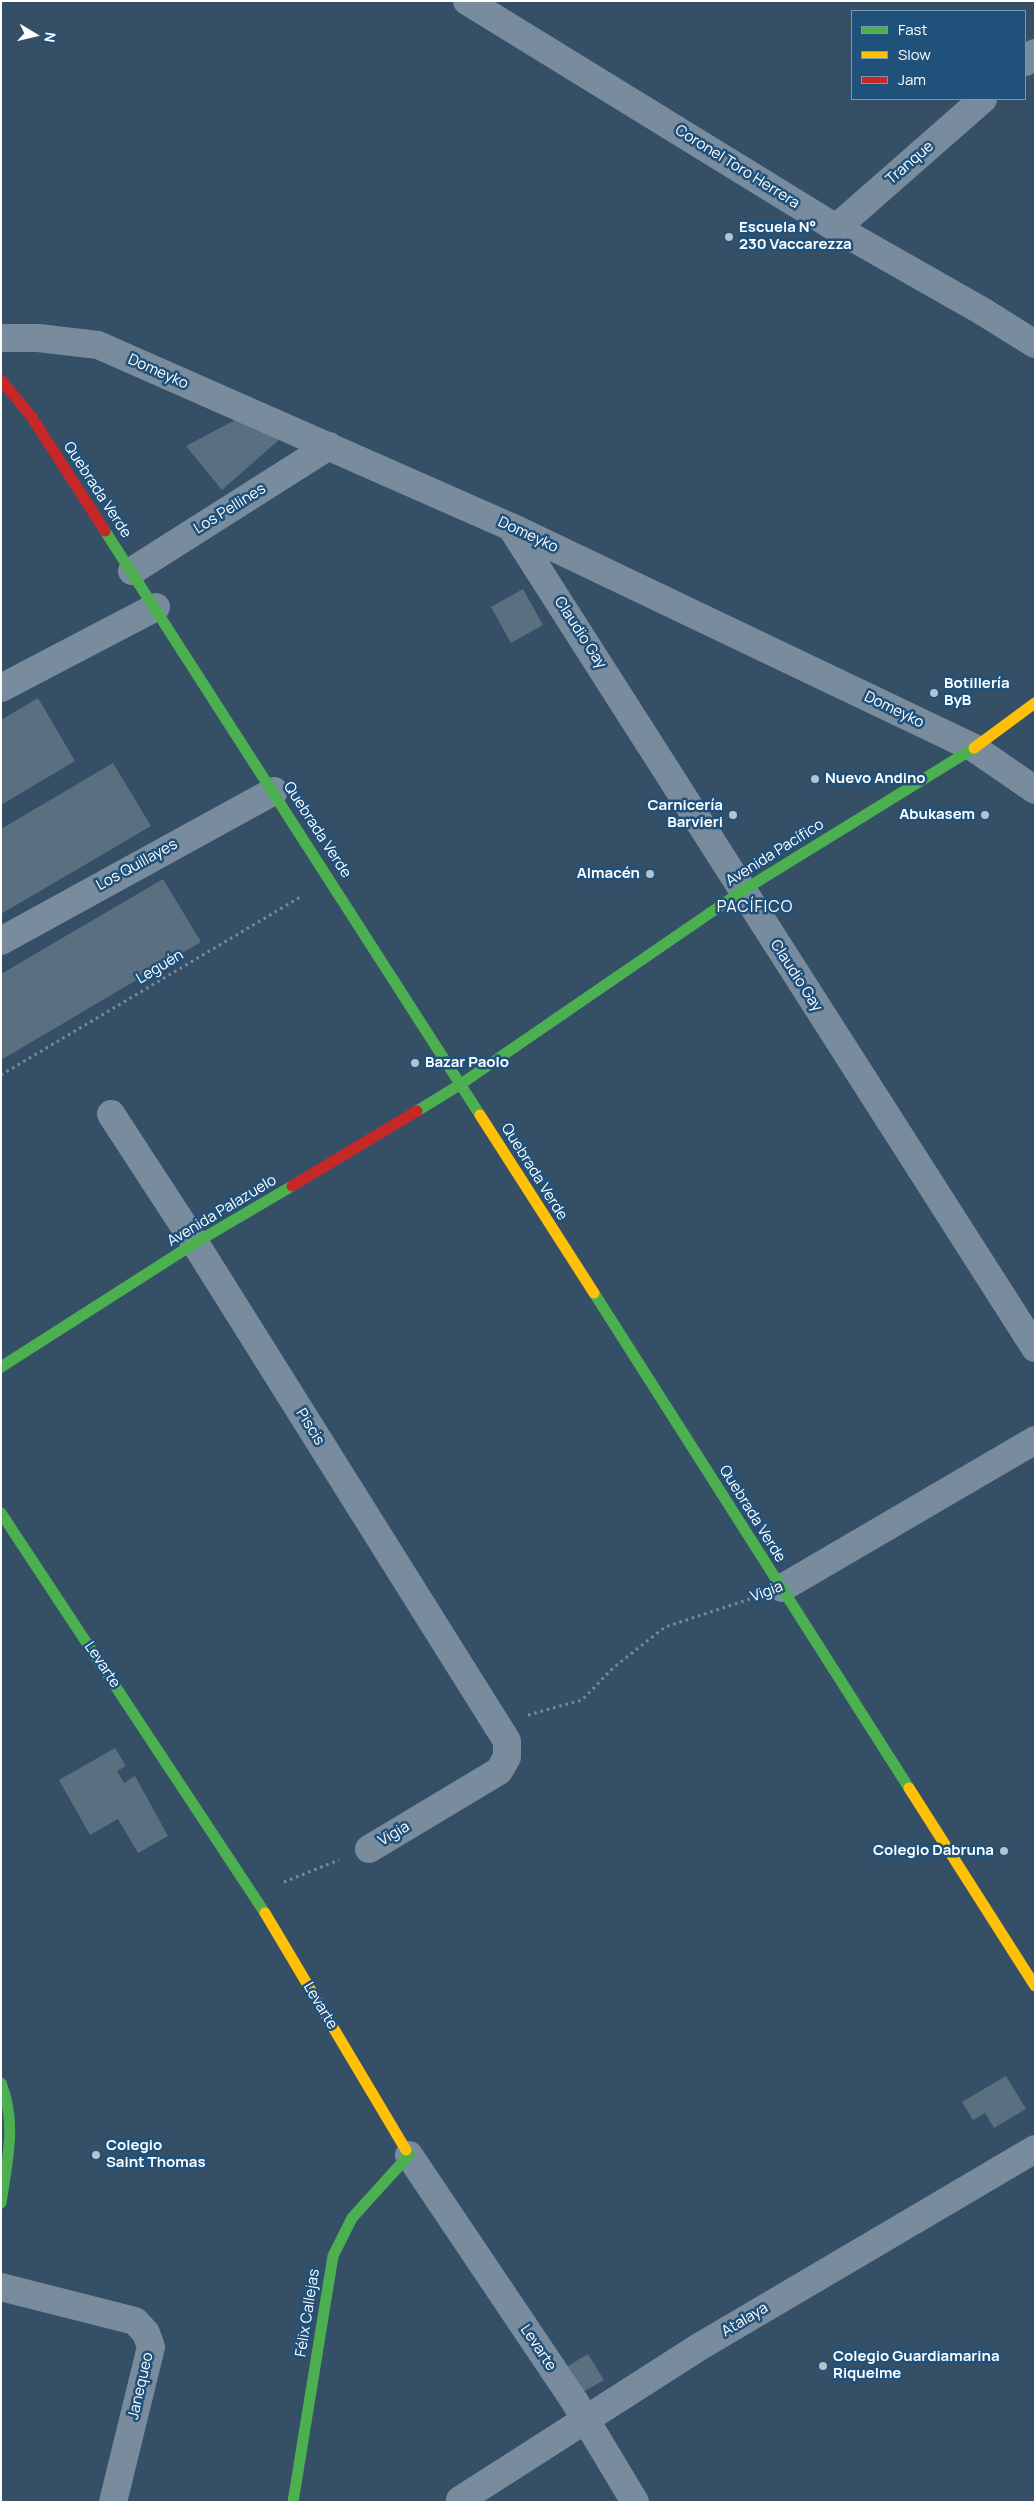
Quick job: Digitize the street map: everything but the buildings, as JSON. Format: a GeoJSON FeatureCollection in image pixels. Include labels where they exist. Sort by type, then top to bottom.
{"type":"FeatureCollection","features":[{"type":"Feature","properties":{"kind":"main road","name":"Quebrada Verde"},"geometry":{"type":"LineString","coordinates":[[1,380],[31,416],[156,607],[1035,1986]]}},
{"type":"Feature","properties":{"kind":"main road","name":"Avenida Pacífico"},"geometry":{"type":"LineString","coordinates":[[460,1084],[742,890],[974,748],[1035,703]]}},
{"type":"Feature","properties":{"kind":"main road","name":"Avenida Palazuelo"},"geometry":{"type":"LineString","coordinates":[[1,1367],[195,1243],[344,1156],[460,1084]]}},
{"type":"Feature","properties":{"kind":"main road","name":"Levarte"},"geometry":{"type":"LineString","coordinates":[[1,1513],[253,1894],[410,2155]]}},
{"type":"Feature","properties":{"kind":"main road"},"geometry":{"type":"LineString","coordinates":[[1,2083],[8,2096],[11,2116],[1,2203]]}},
{"type":"Feature","properties":{"kind":"main road","name":"Félix Callejas"},"geometry":{"type":"LineString","coordinates":[[293,2502],[333,2256],[352,2218],[410,2155]]}},
{"type":"Feature","properties":{"kind":"street","name":"Coronel Toro Herrera"},"geometry":{"type":"LineString","coordinates":[[467,1],[836,228],[982,310],[1035,344]]}},
{"type":"Feature","properties":{"kind":"street","name":"Tranque"},"geometry":{"type":"LineString","coordinates":[[836,228],[982,100]]}},
{"type":"Feature","properties":{"kind":"street","name":"Domeyko"},"geometry":{"type":"LineString","coordinates":[[1,338],[38,338],[98,345],[511,527],[974,748],[1035,790]]}},
{"type":"Feature","properties":{"kind":"street","name":"Los Pellines"},"geometry":{"type":"LineString","coordinates":[[132,571],[329,446]]}},
{"type":"Feature","properties":{"kind":"street","name":"Claudio Gay"},"geometry":{"type":"LineString","coordinates":[[511,527],[1035,1348]]}},
{"type":"Feature","properties":{"kind":"street"},"geometry":{"type":"LineString","coordinates":[[1,688],[156,607]]}},
{"type":"Feature","properties":{"kind":"street","name":"Los Quillayes"},"geometry":{"type":"LineString","coordinates":[[1,941],[274,791]]}},
{"type":"Feature","properties":{"kind":"street","name":"Piscis"},"geometry":{"type":"LineString","coordinates":[[111,1114],[195,1243],[501,1733]]}},
{"type":"Feature","properties":{"kind":"street","name":"Vigia"},"geometry":{"type":"LineString","coordinates":[[782,1588],[1035,1440]]}},
{"type":"Feature","properties":{"kind":"street","name":"Vigia"},"geometry":{"type":"LineString","coordinates":[[368,1849],[499,1771],[507,1757],[501,1733]]}},
{"type":"Feature","properties":{"kind":"street","name":"Atalaya"},"geometry":{"type":"LineString","coordinates":[[460,2500],[699,2347],[1035,2149]]}},
{"type":"Feature","properties":{"kind":"street","name":"Levarte"},"geometry":{"type":"LineString","coordinates":[[410,2155],[585,2420],[635,2502]]}},
{"type":"Feature","properties":{"kind":"street","name":"Janequeo"},"geometry":{"type":"LineString","coordinates":[[1,2287],[135,2321],[146,2333],[151,2347],[113,2502]]}},
{"type":"Feature","properties":{"kind":"path","name":"Leguén"},"geometry":{"type":"LineString","coordinates":[[1,1075],[330,879]]}},
{"type":"Feature","properties":{"kind":"path","name":"Vigia"},"geometry":{"type":"LineString","coordinates":[[501,1733],[582,1700],[613,1668],[665,1627],[782,1588]]}},
{"type":"Feature","properties":{"kind":"path","name":"Vigia"},"geometry":{"type":"LineString","coordinates":[[253,1894],[368,1849]]}},
{"type":"Feature","properties":{"kind":"traffic: fast"},"geometry":{"type":"LineString","coordinates":[[105,531],[480,1115]]}},
{"type":"Feature","properties":{"kind":"traffic: fast"},"geometry":{"type":"LineString","coordinates":[[417,1111],[461,1084],[742,891],[974,748]]}},
{"type":"Feature","properties":{"kind":"traffic: fast"},"geometry":{"type":"LineString","coordinates":[[1,1367],[195,1243],[292,1186]]}},
{"type":"Feature","properties":{"kind":"traffic: fast"},"geometry":{"type":"LineString","coordinates":[[594,1293],[909,1788]]}},
{"type":"Feature","properties":{"kind":"traffic: fast"},"geometry":{"type":"LineString","coordinates":[[1,1513],[265,1913]]}},
{"type":"Feature","properties":{"kind":"traffic: fast"},"geometry":{"type":"LineString","coordinates":[[1,2083],[6,2098],[10,2128],[8,2158],[1,2203]]}},
{"type":"Feature","properties":{"kind":"traffic: fast"},"geometry":{"type":"LineString","coordinates":[[293,2502],[333,2256],[352,2218],[409,2155],[406,2150]]}},
{"type":"Feature","properties":{"kind":"traffic: slow"},"geometry":{"type":"LineString","coordinates":[[974,748],[1035,703]]}},
{"type":"Feature","properties":{"kind":"traffic: slow"},"geometry":{"type":"LineString","coordinates":[[480,1115],[594,1293]]}},
{"type":"Feature","properties":{"kind":"traffic: slow"},"geometry":{"type":"LineString","coordinates":[[909,1788],[1035,1986]]}},
{"type":"Feature","properties":{"kind":"traffic: slow"},"geometry":{"type":"LineString","coordinates":[[265,1913],[406,2150]]}},
{"type":"Feature","properties":{"kind":"traffic: jam"},"geometry":{"type":"LineString","coordinates":[[1,380],[31,416],[105,531]]}},
{"type":"Feature","properties":{"kind":"traffic: jam"},"geometry":{"type":"LineString","coordinates":[[292,1186],[417,1111]]}},
{"type":"Feature","properties":{"kind":"place","name":"Escuela N° 230 Vaccarezza"},"geometry":{"type":"Point","coordinates":[729,237]}},
{"type":"Feature","properties":{"kind":"place","name":"Botillería ByB"},"geometry":{"type":"Point","coordinates":[934,693]}},
{"type":"Feature","properties":{"kind":"place","name":"Nuevo Andino"},"geometry":{"type":"Point","coordinates":[815,779]}},
{"type":"Feature","properties":{"kind":"place","name":"Carnicería Barvieri"},"geometry":{"type":"Point","coordinates":[733,815]}},
{"type":"Feature","properties":{"kind":"place","name":"Abukasem"},"geometry":{"type":"Point","coordinates":[985,815]}},
{"type":"Feature","properties":{"kind":"place","name":"Almacén"},"geometry":{"type":"Point","coordinates":[650,874]}},
{"type":"Feature","properties":{"kind":"place","name":"Bazar Paolo"},"geometry":{"type":"Point","coordinates":[415,1063]}},
{"type":"Feature","properties":{"kind":"place","name":"Colegio Dabruna"},"geometry":{"type":"Point","coordinates":[1004,1851]}},
{"type":"Feature","properties":{"kind":"place","name":"Colegio Saint Thomas"},"geometry":{"type":"Point","coordinates":[96,2155]}},
{"type":"Feature","properties":{"kind":"place","name":"Colegio Guardiamarina Riquelme"},"geometry":{"type":"Point","coordinates":[823,2366]}},
{"type":"Feature","properties":{"kind":"district","name":"PACÍFICO"},"geometry":{"type":"Point","coordinates":[755,908]}}]}
